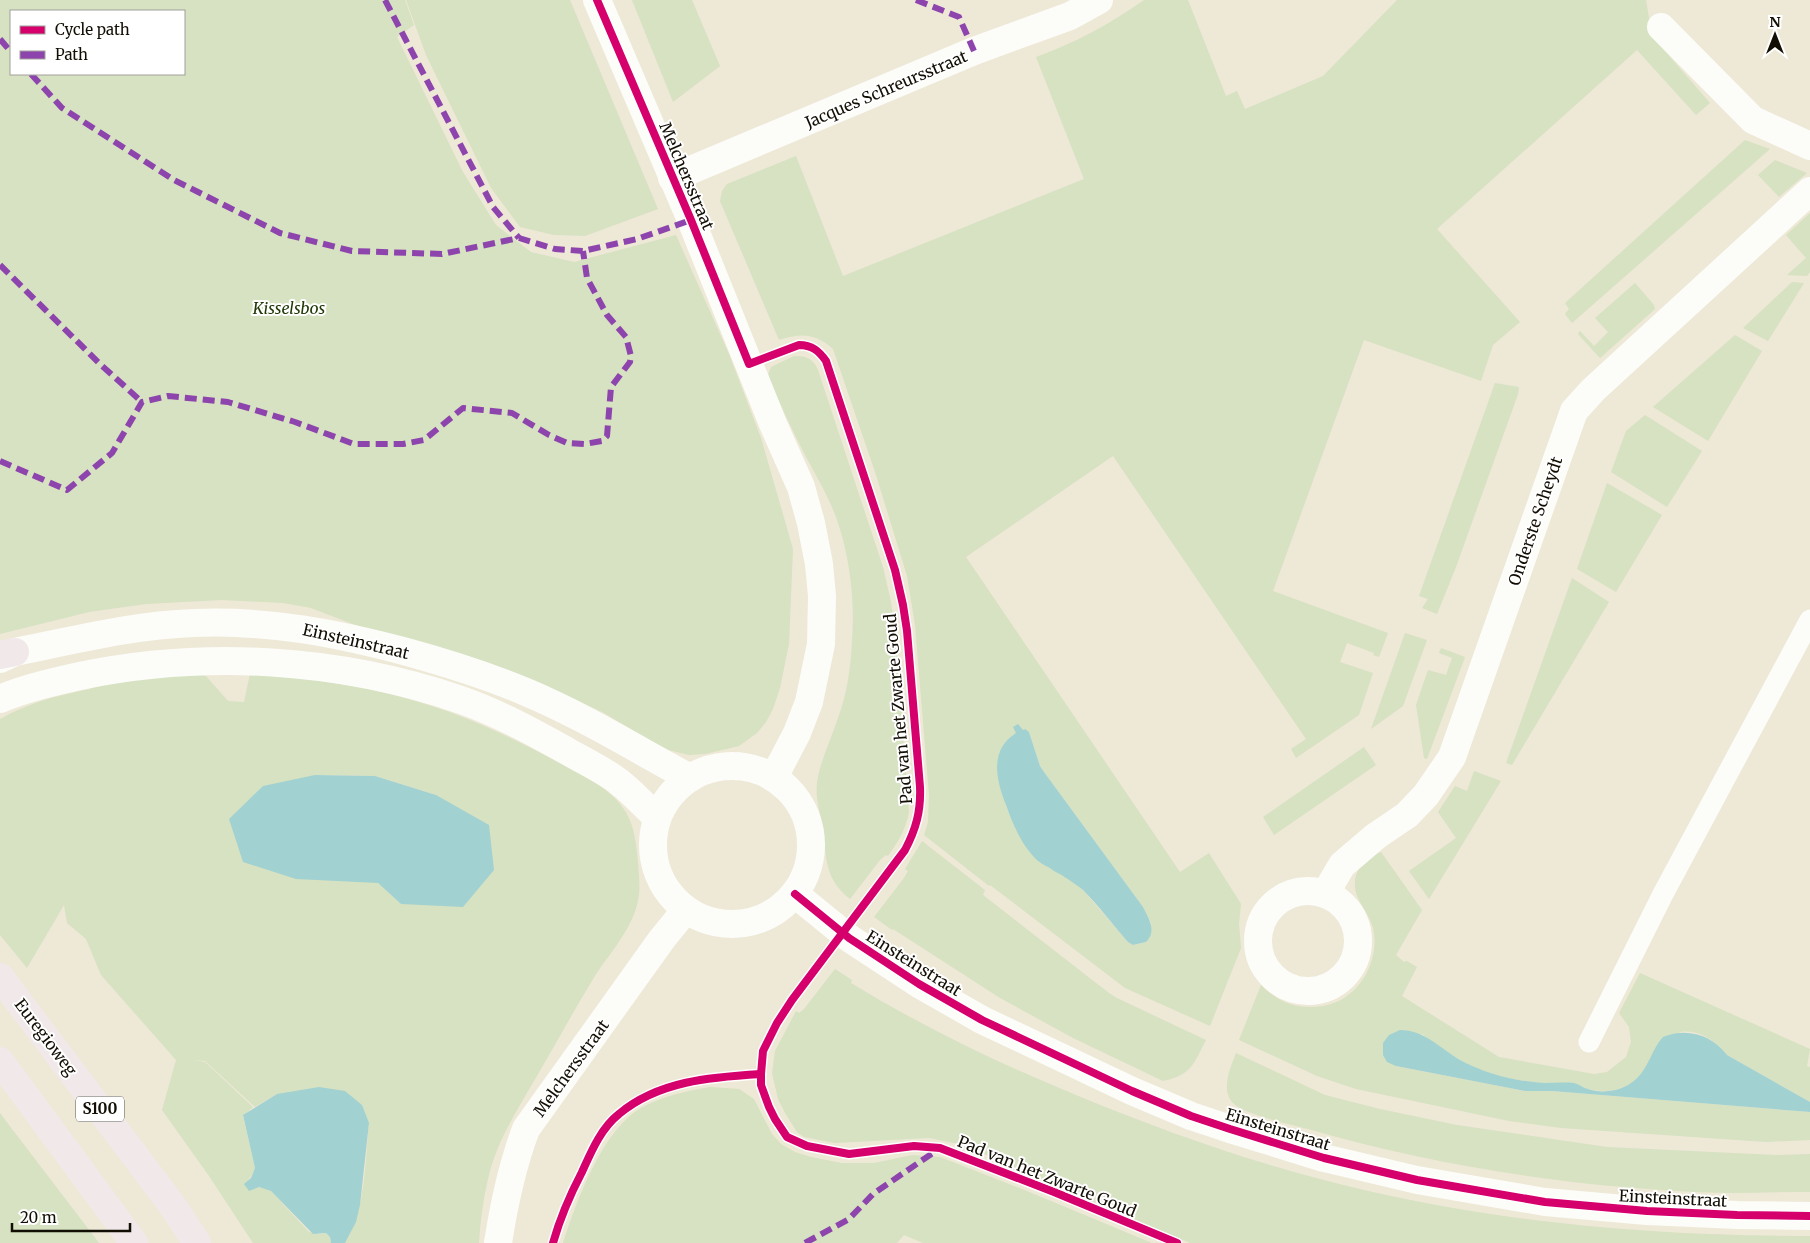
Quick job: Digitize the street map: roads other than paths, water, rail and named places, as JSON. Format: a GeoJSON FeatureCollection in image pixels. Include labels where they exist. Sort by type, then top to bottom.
{"type":"FeatureCollection","features":[{"type":"Feature","properties":{"kind":"main road","name":"Euregioweg"},"geometry":{"type":"LineString","coordinates":[[0,977],[172,1205],[197,1243]]}},
{"type":"Feature","properties":{"kind":"main road"},"geometry":{"type":"LineString","coordinates":[[0,1061],[134,1243]]}},
{"type":"Feature","properties":{"kind":"street","name":"Melchersstraat"},"geometry":{"type":"LineString","coordinates":[[597,0],[801,487],[811,523],[819,564],[822,596],[821,644],[809,702],[800,725],[774,777]]}},
{"type":"Feature","properties":{"kind":"street","name":"Jacques Schreursstraat"},"geometry":{"type":"LineString","coordinates":[[672,178],[974,52],[1070,16],[1099,0]]}},
{"type":"Feature","properties":{"kind":"street"},"geometry":{"type":"LineString","coordinates":[[1661,27],[1754,120],[1810,146]]}},
{"type":"Feature","properties":{"kind":"street","name":"Onderste Scheydt"},"geometry":{"type":"LineString","coordinates":[[1325,894],[1342,866],[1376,836],[1407,815],[1426,796],[1452,757],[1574,411],[1593,390],[1810,191]]}},
{"type":"Feature","properties":{"kind":"street","name":"Einsteinstraat"},"geometry":{"type":"LineString","coordinates":[[5,655],[142,627],[193,623],[249,622],[304,629],[361,640],[435,660],[525,691],[642,750],[690,778]]}},
{"type":"Feature","properties":{"kind":"street","name":"Einsteinstraat"},"geometry":{"type":"LineString","coordinates":[[0,698],[37,686],[104,671],[191,661],[308,666],[376,677],[463,701],[545,738],[618,781],[658,818]]}},
{"type":"Feature","properties":{"kind":"street"},"geometry":{"type":"LineString","coordinates":[[730,766],[751,768],[774,777],[794,795],[807,816],[811,830],[812,844],[808,871],[795,894],[778,910],[756,920],[732,924],[708,920],[684,912],[665,887],[658,872],[654,856],[653,841],[658,818],[669,797],[690,778],[706,770],[730,766]]}},
{"type":"Feature","properties":{"kind":"street","name":"Einsteinstraat"},"geometry":{"type":"LineString","coordinates":[[795,894],[849,938],[919,984],[982,1020],[1132,1091],[1206,1121],[1324,1158],[1417,1180],[1545,1202],[1647,1211],[1810,1216]]}},
{"type":"Feature","properties":{"kind":"street","name":"Melchersstraat"},"geometry":{"type":"LineString","coordinates":[[498,1243],[504,1202],[526,1129],[662,939],[684,912]]}},
{"type":"Feature","properties":{"kind":"lane"},"geometry":{"type":"LineString","coordinates":[[1589,1042],[1668,886],[1810,620]]}},
{"type":"Feature","properties":{"kind":"water"},"geometry":{"type":"Polygon","coordinates":[[[1018,724],[1023,730],[1025,729],[1029,732],[1040,766],[1044,772],[1143,907],[1151,925],[1151,934],[1146,942],[1133,945],[1128,942],[1083,890],[1038,861],[1023,842],[1002,795],[997,766],[1002,748],[1007,740],[1016,733],[1013,727],[1018,724]]]}},
{"type":"Feature","properties":{"kind":"water"},"geometry":{"type":"Polygon","coordinates":[[[315,775],[375,776],[436,795],[489,825],[494,870],[463,907],[401,904],[378,883],[296,879],[243,862],[229,819],[263,786],[315,775]]]}},
{"type":"Feature","properties":{"kind":"water"},"geometry":{"type":"Polygon","coordinates":[[[1400,1030],[1424,1036],[1460,1060],[1490,1073],[1511,1079],[1533,1082],[1574,1083],[1593,1091],[1610,1091],[1631,1083],[1642,1073],[1663,1037],[1672,1034],[1690,1033],[1714,1042],[1727,1055],[1810,1102],[1810,1112],[1552,1091],[1525,1091],[1396,1066],[1387,1062],[1383,1055],[1383,1043],[1389,1035],[1400,1030]]]}},
{"type":"Feature","properties":{"kind":"water"},"geometry":{"type":"Polygon","coordinates":[[[319,1087],[345,1091],[362,1105],[369,1123],[360,1205],[356,1222],[345,1243],[331,1243],[330,1237],[326,1233],[313,1234],[271,1191],[259,1187],[249,1191],[244,1184],[251,1178],[255,1168],[243,1115],[277,1094],[319,1087]]]}},
{"type":"Feature","properties":{"kind":"park label","name":"Kisselsbos"},"geometry":{"type":"Point","coordinates":[289,308]}}]}
